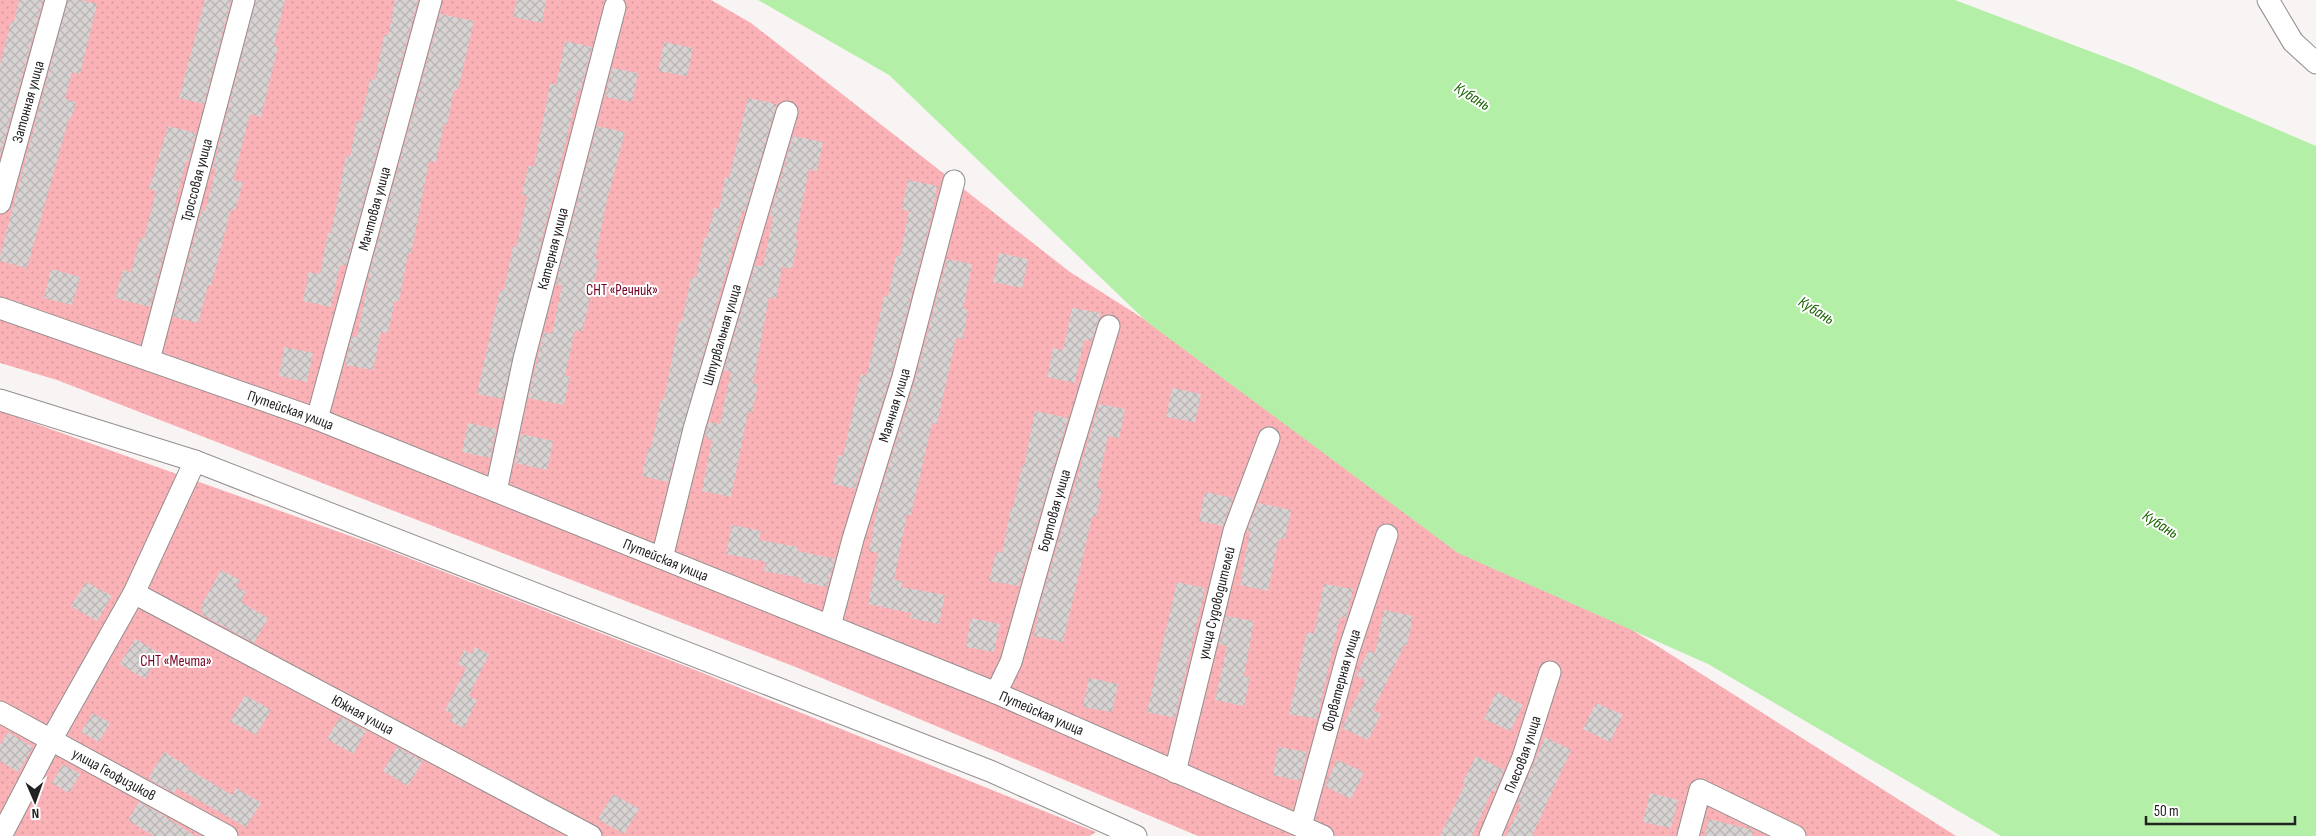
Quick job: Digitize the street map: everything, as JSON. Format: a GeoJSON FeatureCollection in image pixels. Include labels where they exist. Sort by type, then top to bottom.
{"type":"FeatureCollection","features":[{"type":"Feature","properties":{"kind":"street","name":"Затонная улица"},"geometry":{"type":"LineString","coordinates":[[0,203],[56,0]]}},
{"type":"Feature","properties":{"kind":"street","name":"Троссовая улица"},"geometry":{"type":"LineString","coordinates":[[149,360],[244,0]]}},
{"type":"Feature","properties":{"kind":"street","name":"Мачтовая улица"},"geometry":{"type":"LineString","coordinates":[[317,419],[431,0]]}},
{"type":"Feature","properties":{"kind":"street"},"geometry":{"type":"LineString","coordinates":[[2268,0],[2293,42],[2316,63]]}},
{"type":"Feature","properties":{"kind":"street","name":"Катерная улица"},"geometry":{"type":"LineString","coordinates":[[496,492],[524,359],[615,7]]}},
{"type":"Feature","properties":{"kind":"street","name":"Штурвальная улица"},"geometry":{"type":"LineString","coordinates":[[662,558],[694,429],[787,112]]}},
{"type":"Feature","properties":{"kind":"street","name":"Маячная улица"},"geometry":{"type":"LineString","coordinates":[[830,626],[853,539],[903,377],[954,182]]}},
{"type":"Feature","properties":{"kind":"street","name":"Путейская улица"},"geometry":{"type":"LineString","coordinates":[[0,308],[317,419],[996,694],[1323,836]]}},
{"type":"Feature","properties":{"kind":"street","name":"Бортовая улица"},"geometry":{"type":"LineString","coordinates":[[996,694],[1012,662],[1059,491],[1109,326]]}},
{"type":"Feature","properties":{"kind":"street"},"geometry":{"type":"LineString","coordinates":[[0,400],[195,461],[990,771],[1136,836]]}},
{"type":"Feature","properties":{"kind":"street","name":"улица Судоводителей"},"geometry":{"type":"LineString","coordinates":[[1175,772],[1234,531],[1269,438]]}},
{"type":"Feature","properties":{"kind":"street"},"geometry":{"type":"LineString","coordinates":[[1,836],[51,740],[134,593],[195,461]]}},
{"type":"Feature","properties":{"kind":"street","name":"Форватерная улица"},"geometry":{"type":"LineString","coordinates":[[1301,826],[1348,653],[1387,535]]}},
{"type":"Feature","properties":{"kind":"street","name":"Южная улица"},"geometry":{"type":"LineString","coordinates":[[134,593],[591,836]]}},
{"type":"Feature","properties":{"kind":"street","name":"Плесовая улица"},"geometry":{"type":"LineString","coordinates":[[1490,836],[1523,757],[1550,672]]}},
{"type":"Feature","properties":{"kind":"street","name":"улица Геофизиков"},"geometry":{"type":"LineString","coordinates":[[0,712],[227,836]]}},
{"type":"Feature","properties":{"kind":"street"},"geometry":{"type":"LineString","coordinates":[[1688,836],[1700,790],[1795,836]]}},
{"type":"Feature","properties":{"kind":"green space","name":"СНТ «Речник»"},"geometry":{"type":"Polygon","coordinates":[[[0,0],[711,0],[751,23],[1070,272],[1956,836],[1198,836],[798,668],[57,380],[0,363],[0,0]]]}},
{"type":"Feature","properties":{"kind":"green space","name":"СНТ «Мечта»"},"geometry":{"type":"Polygon","coordinates":[[[0,411],[373,544],[698,671],[1096,832],[1090,836],[0,836],[0,411]]]}},
{"type":"Feature","properties":{"kind":"water","name":"Кубань"},"geometry":{"type":"Polygon","coordinates":[[[758,0],[1955,0],[2134,68],[2316,146],[2316,836],[2001,836],[1708,664],[1458,553],[1147,322],[889,75],[758,0]]]}},
{"type":"Feature","properties":{"kind":"building"},"geometry":{"type":"Polygon","coordinates":[[[19,0],[43,0],[0,156],[0,64],[19,0]]]}},
{"type":"Feature","properties":{"kind":"building"},"geometry":{"type":"Polygon","coordinates":[[[68,0],[81,0],[97,4],[80,74],[72,72],[65,99],[76,102],[71,118],[69,118],[27,268],[0,261],[0,256],[68,0]]]}},
{"type":"Feature","properties":{"kind":"building"},"geometry":{"type":"Polygon","coordinates":[[[205,0],[231,0],[204,104],[179,98],[205,0]]]}},
{"type":"Feature","properties":{"kind":"building"},"geometry":{"type":"Polygon","coordinates":[[[256,0],[285,0],[274,45],[278,46],[261,117],[250,114],[233,180],[243,182],[235,210],[231,209],[211,286],[208,285],[198,323],[173,317],[202,210],[205,211],[216,169],[213,168],[256,0]]]}},
{"type":"Feature","properties":{"kind":"building"},"geometry":{"type":"Polygon","coordinates":[[[395,0],[418,0],[346,266],[340,265],[331,307],[303,301],[309,272],[320,274],[328,233],[331,233],[346,156],[350,157],[357,120],[361,121],[370,79],[375,80],[384,35],[388,36],[395,0]]]}},
{"type":"Feature","properties":{"kind":"building"},"geometry":{"type":"Polygon","coordinates":[[[517,0],[546,0],[542,23],[513,17],[517,0]]]}},
{"type":"Feature","properties":{"kind":"building"},"geometry":{"type":"Polygon","coordinates":[[[440,14],[474,21],[458,90],[454,90],[447,125],[444,124],[436,162],[429,161],[411,254],[408,253],[399,301],[395,300],[388,333],[381,332],[373,370],[345,365],[352,336],[357,337],[370,271],[440,14]]]}},
{"type":"Feature","properties":{"kind":"building"},"geometry":{"type":"Polygon","coordinates":[[[565,41],[592,47],[580,92],[578,91],[503,399],[477,394],[500,290],[504,291],[513,246],[517,246],[527,196],[522,195],[528,166],[534,167],[550,84],[556,85],[565,41]]]}},
{"type":"Feature","properties":{"kind":"building"},"geometry":{"type":"Polygon","coordinates":[[[664,42],[693,48],[687,76],[658,71],[664,42]]]}},
{"type":"Feature","properties":{"kind":"building"},"geometry":{"type":"Polygon","coordinates":[[[612,68],[638,73],[632,102],[605,97],[612,68]]]}},
{"type":"Feature","properties":{"kind":"building"},"geometry":{"type":"Polygon","coordinates":[[[748,98],[776,104],[776,107],[745,211],[743,210],[668,482],[642,476],[648,448],[651,448],[661,399],[664,400],[679,321],[682,322],[691,277],[696,278],[704,238],[707,238],[714,208],[719,209],[725,177],[729,178],[748,98]]]}},
{"type":"Feature","properties":{"kind":"building"},"geometry":{"type":"Polygon","coordinates":[[[168,126],[196,133],[188,162],[186,161],[150,307],[115,298],[123,270],[131,272],[140,238],[144,239],[156,191],[149,189],[168,126]]]}},
{"type":"Feature","properties":{"kind":"building"},"geometry":{"type":"Polygon","coordinates":[[[597,126],[625,132],[607,200],[595,259],[599,260],[582,332],[575,330],[565,376],[570,376],[564,405],[528,398],[544,332],[552,334],[562,285],[556,284],[597,126]]]}},
{"type":"Feature","properties":{"kind":"building"},"geometry":{"type":"Polygon","coordinates":[[[793,136],[823,142],[817,171],[809,169],[795,239],[798,240],[792,269],[782,267],[776,299],[769,297],[753,383],[758,384],[752,413],[748,412],[731,497],[702,491],[712,440],[705,438],[706,432],[709,422],[720,424],[731,372],[724,370],[755,265],[763,266],[773,217],[770,216],[793,136]]]}},
{"type":"Feature","properties":{"kind":"building"},"geometry":{"type":"Polygon","coordinates":[[[908,180],[937,186],[930,223],[891,374],[855,489],[833,484],[838,455],[843,456],[861,374],[867,375],[884,296],[888,297],[896,256],[900,256],[909,211],[902,209],[908,180]]]}},
{"type":"Feature","properties":{"kind":"building"},"geometry":{"type":"Polygon","coordinates":[[[999,253],[1028,259],[1022,288],[993,282],[999,253]]]}},
{"type":"Feature","properties":{"kind":"building"},"geometry":{"type":"Polygon","coordinates":[[[947,259],[972,264],[963,309],[968,310],[963,339],[956,338],[937,424],[932,423],[911,515],[907,514],[894,580],[903,581],[901,587],[945,595],[939,624],[910,618],[911,613],[868,604],[878,553],[869,551],[880,494],[915,381],[947,259]]]}},
{"type":"Feature","properties":{"kind":"building"},"geometry":{"type":"Polygon","coordinates":[[[51,269],[80,277],[72,305],[44,298],[51,269]]]}},
{"type":"Feature","properties":{"kind":"building"},"geometry":{"type":"Polygon","coordinates":[[[1072,308],[1101,313],[1091,341],[1084,340],[1075,383],[1047,377],[1053,348],[1063,350],[1072,308]]]}},
{"type":"Feature","properties":{"kind":"building"},"geometry":{"type":"Polygon","coordinates":[[[284,347],[313,353],[307,382],[279,376],[284,347]]]}},
{"type":"Feature","properties":{"kind":"building"},"geometry":{"type":"Polygon","coordinates":[[[1172,388],[1201,394],[1195,422],[1166,417],[1172,388]]]}},
{"type":"Feature","properties":{"kind":"building"},"geometry":{"type":"Polygon","coordinates":[[[1099,404],[1125,409],[1119,438],[1108,436],[1097,488],[1102,489],[1096,517],[1092,517],[1063,642],[1034,636],[1041,601],[1099,404]]]}},
{"type":"Feature","properties":{"kind":"building"},"geometry":{"type":"Polygon","coordinates":[[[1035,411],[1068,418],[1019,586],[989,581],[996,552],[1002,553],[1011,508],[1013,508],[1022,466],[1024,466],[1035,411]]]}},
{"type":"Feature","properties":{"kind":"building"},"geometry":{"type":"Polygon","coordinates":[[[468,423],[496,429],[490,458],[462,452],[468,423]]]}},
{"type":"Feature","properties":{"kind":"building"},"geometry":{"type":"Polygon","coordinates":[[[521,434],[553,441],[547,470],[515,463],[521,434]]]}},
{"type":"Feature","properties":{"kind":"building"},"geometry":{"type":"Polygon","coordinates":[[[1205,492],[1233,498],[1223,526],[1199,521],[1205,492]]]}},
{"type":"Feature","properties":{"kind":"building"},"geometry":{"type":"Polygon","coordinates":[[[1258,503],[1291,510],[1285,539],[1279,538],[1268,591],[1240,585],[1250,531],[1247,531],[1258,503]]]}},
{"type":"Feature","properties":{"kind":"building"},"geometry":{"type":"Polygon","coordinates":[[[732,525],[761,531],[759,540],[798,547],[798,551],[835,559],[827,587],[801,582],[802,578],[764,571],[766,562],[726,554],[732,525]]]}},
{"type":"Feature","properties":{"kind":"building"},"geometry":{"type":"Polygon","coordinates":[[[221,570],[240,580],[236,587],[246,592],[241,602],[268,618],[254,643],[201,614],[201,606],[221,570]]]}},
{"type":"Feature","properties":{"kind":"building"},"geometry":{"type":"Polygon","coordinates":[[[86,582],[112,596],[97,621],[71,606],[86,582]]]}},
{"type":"Feature","properties":{"kind":"building"},"geometry":{"type":"Polygon","coordinates":[[[1177,582],[1205,588],[1175,718],[1147,712],[1177,582]]]}},
{"type":"Feature","properties":{"kind":"building"},"geometry":{"type":"Polygon","coordinates":[[[1324,584],[1353,589],[1346,618],[1340,617],[1317,719],[1289,714],[1307,632],[1314,634],[1324,584]]]}},
{"type":"Feature","properties":{"kind":"building"},"geometry":{"type":"Polygon","coordinates":[[[1384,610],[1413,616],[1407,645],[1405,644],[1373,710],[1381,714],[1368,740],[1342,728],[1365,680],[1356,676],[1369,650],[1375,653],[1384,610]]]}},
{"type":"Feature","properties":{"kind":"building"},"geometry":{"type":"Polygon","coordinates":[[[1226,616],[1254,621],[1244,676],[1250,677],[1244,706],[1215,700],[1227,646],[1219,644],[1226,616]]]}},
{"type":"Feature","properties":{"kind":"building"},"geometry":{"type":"Polygon","coordinates":[[[971,618],[1000,624],[994,652],[966,647],[971,618]]]}},
{"type":"Feature","properties":{"kind":"building"},"geometry":{"type":"Polygon","coordinates":[[[135,639],[160,653],[145,679],[120,664],[135,639]]]}},
{"type":"Feature","properties":{"kind":"building"},"geometry":{"type":"Polygon","coordinates":[[[475,647],[489,654],[469,696],[477,700],[464,728],[450,721],[453,714],[445,710],[466,668],[458,664],[464,650],[472,654],[475,647]]]}},
{"type":"Feature","properties":{"kind":"building"},"geometry":{"type":"Polygon","coordinates":[[[1089,678],[1118,684],[1112,712],[1083,707],[1089,678]]]}},
{"type":"Feature","properties":{"kind":"building"},"geometry":{"type":"Polygon","coordinates":[[[1496,692],[1523,705],[1510,731],[1484,719],[1496,692]]]}},
{"type":"Feature","properties":{"kind":"building"},"geometry":{"type":"Polygon","coordinates":[[[245,695],[271,710],[256,735],[230,721],[245,695]]]}},
{"type":"Feature","properties":{"kind":"building"},"geometry":{"type":"Polygon","coordinates":[[[1596,703],[1623,715],[1610,742],[1583,729],[1596,703]]]}},
{"type":"Feature","properties":{"kind":"building"},"geometry":{"type":"Polygon","coordinates":[[[93,713],[110,723],[99,742],[81,732],[93,713]]]}},
{"type":"Feature","properties":{"kind":"building"},"geometry":{"type":"Polygon","coordinates":[[[340,717],[366,731],[353,754],[327,739],[340,717]]]}},
{"type":"Feature","properties":{"kind":"building"},"geometry":{"type":"Polygon","coordinates":[[[8,732],[33,747],[18,772],[0,761],[0,745],[8,732]]]}},
{"type":"Feature","properties":{"kind":"building"},"geometry":{"type":"Polygon","coordinates":[[[1545,737],[1571,750],[1532,836],[1506,836],[1521,805],[1517,803],[1545,737]]]}},
{"type":"Feature","properties":{"kind":"building"},"geometry":{"type":"Polygon","coordinates":[[[397,747],[423,761],[408,786],[383,771],[397,747]]]}},
{"type":"Feature","properties":{"kind":"building"},"geometry":{"type":"Polygon","coordinates":[[[1278,747],[1307,752],[1300,781],[1273,775],[1278,747]]]}},
{"type":"Feature","properties":{"kind":"building"},"geometry":{"type":"Polygon","coordinates":[[[164,752],[189,767],[188,769],[232,795],[236,788],[261,803],[246,827],[177,788],[174,793],[152,781],[149,777],[164,752]]]}},
{"type":"Feature","properties":{"kind":"building"},"geometry":{"type":"Polygon","coordinates":[[[1476,756],[1504,770],[1495,792],[1492,790],[1472,836],[1440,836],[1465,784],[1463,782],[1476,756]]]}},
{"type":"Feature","properties":{"kind":"building"},"geometry":{"type":"Polygon","coordinates":[[[1337,760],[1364,772],[1351,799],[1325,786],[1337,760]]]}},
{"type":"Feature","properties":{"kind":"building"},"geometry":{"type":"Polygon","coordinates":[[[63,764],[80,774],[69,793],[52,783],[63,764]]]}},
{"type":"Feature","properties":{"kind":"building"},"geometry":{"type":"Polygon","coordinates":[[[1650,793],[1678,800],[1671,828],[1643,822],[1650,793]]]}},
{"type":"Feature","properties":{"kind":"building"},"geometry":{"type":"Polygon","coordinates":[[[613,794],[639,809],[624,834],[598,819],[613,794]]]}},
{"type":"Feature","properties":{"kind":"building"},"geometry":{"type":"Polygon","coordinates":[[[139,802],[195,836],[154,836],[128,820],[139,802]]]}},
{"type":"Feature","properties":{"kind":"building"},"geometry":{"type":"Polygon","coordinates":[[[1709,819],[1753,830],[1752,836],[1705,836],[1709,819]]]}}]}
